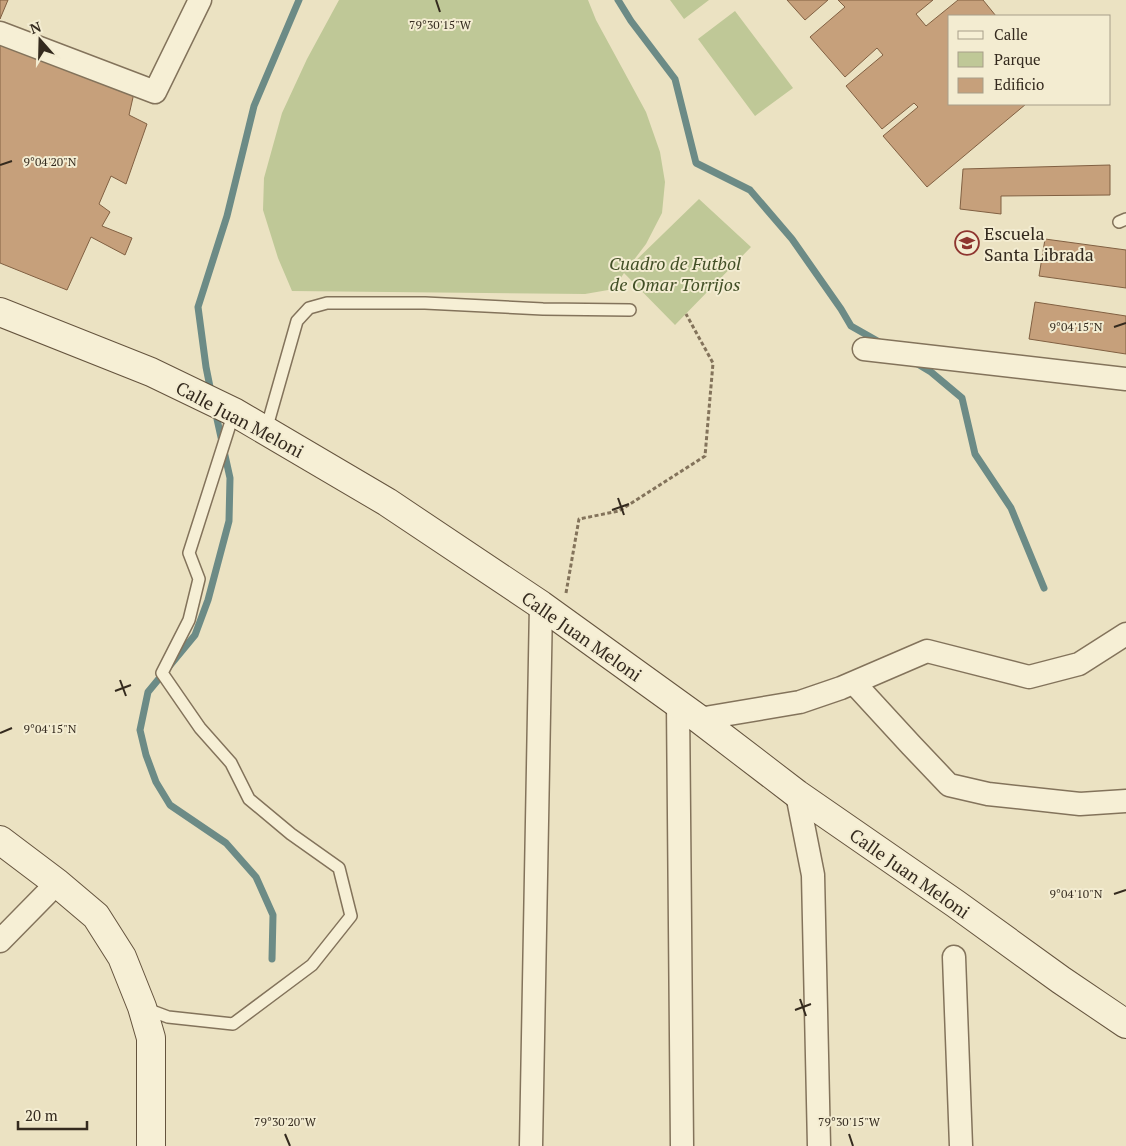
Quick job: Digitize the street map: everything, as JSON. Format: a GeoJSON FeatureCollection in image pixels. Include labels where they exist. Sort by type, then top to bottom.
{"type":"FeatureCollection","features":[{"type":"Feature","properties":{"kind":"main road","name":"Calle Juan Meloni"},"geometry":{"type":"LineString","coordinates":[[0,312],[164,378],[231,418],[266,430],[386,502],[551,613],[689,712],[797,794],[1126,1024]]}},
{"type":"Feature","properties":{"kind":"main road"},"geometry":{"type":"LineString","coordinates":[[0,840],[57,883],[96,916],[122,957],[142,1007],[151,1038],[151,1146]]}},
{"type":"Feature","properties":{"kind":"street"},"geometry":{"type":"LineString","coordinates":[[0,33],[155,92],[200,0]]}},
{"type":"Feature","properties":{"kind":"street"},"geometry":{"type":"LineString","coordinates":[[871,350],[1126,379]]}},
{"type":"Feature","properties":{"kind":"street"},"geometry":{"type":"LineString","coordinates":[[531,1146],[551,613]]}},
{"type":"Feature","properties":{"kind":"street"},"geometry":{"type":"LineString","coordinates":[[682,1146],[689,712],[800,702],[854,682],[927,651],[1029,677],[1079,664],[1126,634]]}},
{"type":"Feature","properties":{"kind":"street"},"geometry":{"type":"LineString","coordinates":[[854,682],[949,785],[988,794],[1080,804],[1126,801]]}},
{"type":"Feature","properties":{"kind":"street"},"geometry":{"type":"LineString","coordinates":[[797,794],[813,875],[819,1146]]}},
{"type":"Feature","properties":{"kind":"street"},"geometry":{"type":"LineString","coordinates":[[0,941],[57,883]]}},
{"type":"Feature","properties":{"kind":"street"},"geometry":{"type":"LineString","coordinates":[[954,957],[961,1146]]}},
{"type":"Feature","properties":{"kind":"lane"},"geometry":{"type":"LineString","coordinates":[[266,430],[297,322],[309,308],[327,302],[630,310]]}},
{"type":"Feature","properties":{"kind":"lane"},"geometry":{"type":"LineString","coordinates":[[142,1007],[168,1017],[233,1024],[312,965],[351,916],[339,868],[291,834],[249,799],[231,763],[200,728],[164,675],[188,620],[199,579],[189,553],[231,418]]}},
{"type":"Feature","properties":{"kind":"path"},"geometry":{"type":"LineString","coordinates":[[551,613],[579,519],[619,511],[705,456],[713,363],[686,314]]}},
{"type":"Feature","properties":{"kind":"green space","name":"Cuadro de Futbol de Omar Torrijos"},"geometry":{"type":"Polygon","coordinates":[[[339,0],[588,0],[596,20],[646,112],[660,152],[665,182],[662,213],[646,244],[627,269],[699,199],[751,247],[675,325],[624,273],[614,289],[585,294],[292,291],[278,258],[263,210],[264,178],[282,113],[307,59],[339,0]]]}},
{"type":"Feature","properties":{"kind":"green space"},"geometry":{"type":"Polygon","coordinates":[[[670,0],[709,0],[684,19],[670,0]]]}},
{"type":"Feature","properties":{"kind":"green space"},"geometry":{"type":"Polygon","coordinates":[[[735,11],[793,88],[755,116],[698,39],[735,11]]]}},
{"type":"Feature","properties":{"kind":"building"},"geometry":{"type":"Polygon","coordinates":[[[0,0],[8,0],[0,19],[0,0]]]}},
{"type":"Feature","properties":{"kind":"building"},"geometry":{"type":"Polygon","coordinates":[[[787,0],[828,0],[805,20],[787,0]]]}},
{"type":"Feature","properties":{"kind":"building"},"geometry":{"type":"Polygon","coordinates":[[[838,0],[933,0],[916,14],[926,26],[958,0],[983,0],[995,15],[948,15],[948,105],[1025,105],[927,187],[883,136],[918,107],[914,103],[882,129],[846,86],[883,55],[877,48],[845,77],[810,37],[845,7],[838,0]]]}},
{"type":"Feature","properties":{"kind":"building"},"geometry":{"type":"Polygon","coordinates":[[[0,45],[134,93],[129,115],[147,124],[126,184],[111,176],[99,204],[110,212],[102,226],[132,238],[125,255],[91,237],[67,290],[0,263],[0,45]]]}},
{"type":"Feature","properties":{"kind":"building"},"geometry":{"type":"Polygon","coordinates":[[[1110,165],[1110,195],[1001,196],[1001,214],[960,209],[963,169],[1110,165]]]}},
{"type":"Feature","properties":{"kind":"building"},"geometry":{"type":"Polygon","coordinates":[[[1045,239],[1126,250],[1126,288],[1039,276],[1045,239]]]}},
{"type":"Feature","properties":{"kind":"building"},"geometry":{"type":"Polygon","coordinates":[[[1035,302],[1126,316],[1126,354],[1029,339],[1035,302]]]}},
{"type":"Feature","properties":{"kind":"waterway"},"geometry":{"type":"LineString","coordinates":[[211,392],[198,307],[227,216],[254,106],[299,0]]}},
{"type":"Feature","properties":{"kind":"waterway"},"geometry":{"type":"LineString","coordinates":[[618,0],[631,21],[675,79],[696,163],[750,190],[792,239],[851,326],[881,343]]}},
{"type":"Feature","properties":{"kind":"waterway"},"geometry":{"type":"LineString","coordinates":[[916,363],[931,372],[962,398],[975,454],[1011,508],[1044,588]]}},
{"type":"Feature","properties":{"kind":"waterway"},"geometry":{"type":"LineString","coordinates":[[215,410],[230,478],[229,521],[208,600],[195,635],[148,692],[140,730],[146,755],[156,782],[170,805],[226,843],[256,877],[273,915],[272,959]]}},
{"type":"Feature","properties":{"kind":"place","name":"Escuela Santa Librada"},"geometry":{"type":"Point","coordinates":[967,243]}}]}
